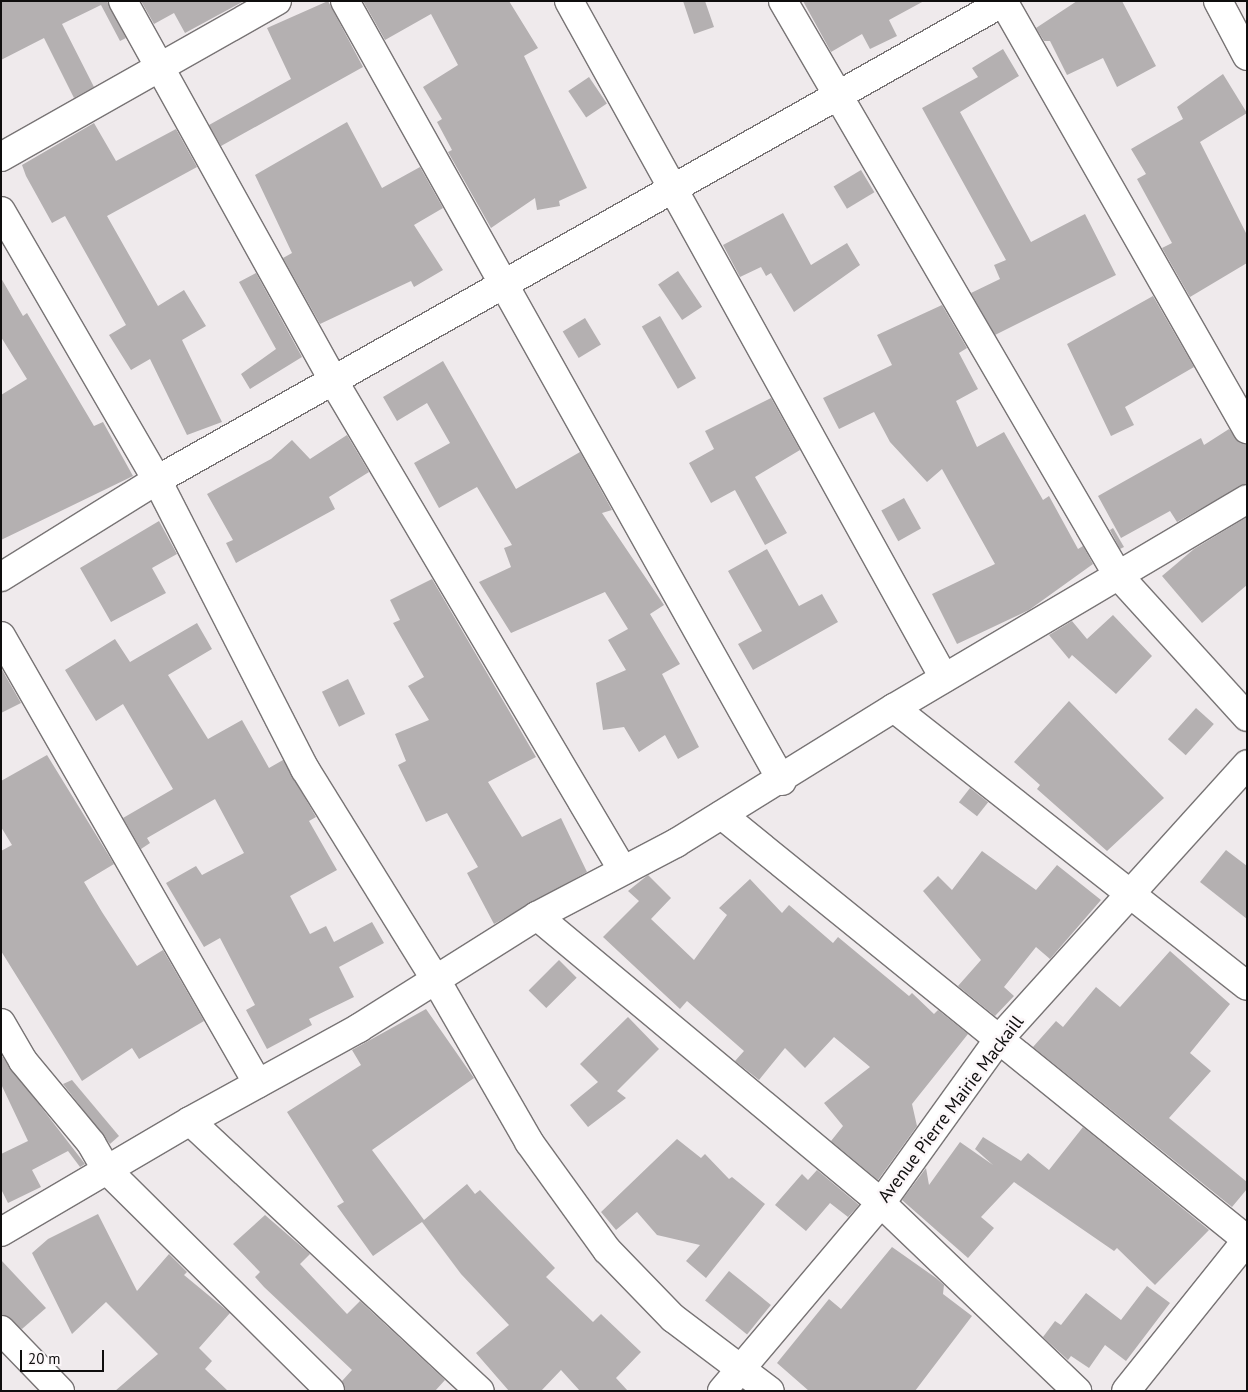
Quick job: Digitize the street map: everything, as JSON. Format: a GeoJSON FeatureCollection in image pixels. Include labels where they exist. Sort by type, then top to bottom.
{"type":"FeatureCollection","features":[{"type":"Feature","properties":{"kind":"street"},"geometry":{"type":"LineString","coordinates":[[123,1],[334,382],[622,870]]}},
{"type":"Feature","properties":{"kind":"street"},"geometry":{"type":"LineString","coordinates":[[1,158],[161,69],[277,1]]}},
{"type":"Feature","properties":{"kind":"street"},"geometry":{"type":"LineString","coordinates":[[344,1],[502,286],[782,780]]}},
{"type":"Feature","properties":{"kind":"street"},"geometry":{"type":"LineString","coordinates":[[569,1],[944,678]]}},
{"type":"Feature","properties":{"kind":"street"},"geometry":{"type":"LineString","coordinates":[[783,1],[1117,574],[1247,717]]}},
{"type":"Feature","properties":{"kind":"street"},"geometry":{"type":"LineString","coordinates":[[1,577],[158,480],[1004,1],[1247,429]]}},
{"type":"Feature","properties":{"kind":"street"},"geometry":{"type":"LineString","coordinates":[[1218,1],[1247,56]]}},
{"type":"Feature","properties":{"kind":"street"},"geometry":{"type":"LineString","coordinates":[[1,211],[158,480],[305,769],[436,980],[529,1142],[607,1250],[673,1318],[770,1391]]}},
{"type":"Feature","properties":{"kind":"street"},"geometry":{"type":"LineString","coordinates":[[1,1232],[190,1120],[258,1084],[436,980],[537,916],[782,780],[894,708],[1117,574],[1247,499]]}},
{"type":"Feature","properties":{"kind":"street"},"geometry":{"type":"LineString","coordinates":[[1,636],[258,1084]]}},
{"type":"Feature","properties":{"kind":"street"},"geometry":{"type":"LineString","coordinates":[[894,708],[1247,986]]}},
{"type":"Feature","properties":{"kind":"street","name":"Avenue Pierre Mairie Mackaill"},"geometry":{"type":"LineString","coordinates":[[722,1391],[881,1203],[999,1039],[1247,765]]}},
{"type":"Feature","properties":{"kind":"street"},"geometry":{"type":"LineString","coordinates":[[722,815],[1247,1240],[1126,1391]]}},
{"type":"Feature","properties":{"kind":"street"},"geometry":{"type":"LineString","coordinates":[[537,916],[881,1203],[1077,1391]]}},
{"type":"Feature","properties":{"kind":"street"},"geometry":{"type":"LineString","coordinates":[[1,1022],[24,1061],[91,1143],[106,1169],[330,1391]]}},
{"type":"Feature","properties":{"kind":"street"},"geometry":{"type":"LineString","coordinates":[[190,1120],[480,1391]]}},
{"type":"Feature","properties":{"kind":"street"},"geometry":{"type":"LineString","coordinates":[[1,1330],[60,1391]]}},
{"type":"Feature","properties":{"kind":"building"},"geometry":{"type":"Polygon","coordinates":[[[1,1],[107,1],[126,38],[120,41],[101,5],[62,24],[94,87],[74,98],[44,38],[1,60],[1,1]]]}},
{"type":"Feature","properties":{"kind":"building"},"geometry":{"type":"Polygon","coordinates":[[[141,1],[244,1],[185,33],[174,13],[154,24],[141,1]]]}},
{"type":"Feature","properties":{"kind":"building"},"geometry":{"type":"Polygon","coordinates":[[[328,1],[363,67],[221,146],[209,125],[291,79],[267,28],[328,1]]]}},
{"type":"Feature","properties":{"kind":"building"},"geometry":{"type":"Polygon","coordinates":[[[363,1],[509,1],[538,48],[524,56],[587,188],[559,201],[560,206],[537,210],[535,198],[491,228],[448,152],[452,150],[437,122],[442,119],[423,87],[458,65],[431,14],[385,40],[363,1]]]}},
{"type":"Feature","properties":{"kind":"building"},"geometry":{"type":"Polygon","coordinates":[[[683,1],[705,1],[714,27],[694,34],[683,1]]]}},
{"type":"Feature","properties":{"kind":"building"},"geometry":{"type":"Polygon","coordinates":[[[803,1],[924,1],[889,20],[897,36],[870,49],[862,34],[831,52],[803,1]]]}},
{"type":"Feature","properties":{"kind":"building"},"geometry":{"type":"Polygon","coordinates":[[[1077,1],[1122,1],[1156,66],[1117,87],[1103,58],[1067,75],[1050,41],[1044,41],[1036,28],[1077,1]]]}},
{"type":"Feature","properties":{"kind":"building"},"geometry":{"type":"Polygon","coordinates":[[[1003,49],[1019,76],[960,112],[1031,242],[1085,214],[1116,275],[995,335],[971,293],[1000,279],[994,265],[1006,260],[922,108],[978,77],[972,68],[1003,49]]]}},
{"type":"Feature","properties":{"kind":"building"},"geometry":{"type":"Polygon","coordinates":[[[1223,74],[1247,113],[1200,142],[1247,235],[1247,263],[1190,297],[1162,248],[1172,243],[1137,179],[1146,174],[1131,149],[1183,119],[1177,107],[1223,74]]]}},
{"type":"Feature","properties":{"kind":"building"},"geometry":{"type":"Polygon","coordinates":[[[589,77],[607,104],[586,118],[568,91],[589,77]]]}},
{"type":"Feature","properties":{"kind":"building"},"geometry":{"type":"Polygon","coordinates":[[[347,122],[382,188],[420,167],[443,208],[414,225],[443,270],[414,287],[411,281],[320,324],[283,258],[292,253],[255,175],[347,122]]]}},
{"type":"Feature","properties":{"kind":"building"},"geometry":{"type":"Polygon","coordinates":[[[94,123],[116,161],[176,129],[197,167],[107,216],[158,306],[184,290],[206,326],[182,340],[222,422],[187,435],[150,359],[131,370],[109,335],[126,325],[65,216],[52,223],[26,176],[22,165],[94,123]]]}},
{"type":"Feature","properties":{"kind":"building"},"geometry":{"type":"Polygon","coordinates":[[[861,170],[874,192],[847,209],[834,186],[861,170]]]}},
{"type":"Feature","properties":{"kind":"building"},"geometry":{"type":"Polygon","coordinates":[[[783,213],[811,265],[847,243],[860,265],[794,312],[771,273],[766,276],[761,267],[740,277],[723,245],[783,213]]]}},
{"type":"Feature","properties":{"kind":"building"},"geometry":{"type":"Polygon","coordinates":[[[678,271],[702,307],[682,320],[658,284],[678,271]]]}},
{"type":"Feature","properties":{"kind":"building"},"geometry":{"type":"Polygon","coordinates":[[[256,273],[302,357],[250,389],[241,374],[276,349],[239,282],[256,273]]]}},
{"type":"Feature","properties":{"kind":"building"},"geometry":{"type":"Polygon","coordinates":[[[1,278],[23,316],[27,313],[94,426],[103,422],[133,476],[1,540],[1,395],[27,379],[1,337],[1,278]]]}},
{"type":"Feature","properties":{"kind":"building"},"geometry":{"type":"Polygon","coordinates":[[[1153,296],[1194,367],[1125,407],[1134,425],[1111,436],[1067,344],[1153,296]]]}},
{"type":"Feature","properties":{"kind":"building"},"geometry":{"type":"Polygon","coordinates":[[[942,305],[967,348],[959,353],[978,389],[956,401],[977,447],[1004,432],[1043,500],[1049,496],[1078,549],[1083,546],[1093,564],[1029,610],[957,644],[932,594],[995,564],[942,469],[927,482],[890,442],[874,412],[839,429],[823,398],[892,365],[877,335],[942,305]]]}},
{"type":"Feature","properties":{"kind":"building"},"geometry":{"type":"Polygon","coordinates":[[[660,316],[696,378],[678,389],[642,326],[660,316]]]}},
{"type":"Feature","properties":{"kind":"building"},"geometry":{"type":"Polygon","coordinates":[[[585,318],[601,345],[579,358],[563,331],[585,318]]]}},
{"type":"Feature","properties":{"kind":"building"},"geometry":{"type":"Polygon","coordinates":[[[443,361],[516,489],[580,452],[612,510],[602,513],[664,605],[650,614],[680,664],[662,674],[699,747],[678,759],[665,735],[639,752],[624,727],[603,730],[596,683],[626,670],[608,640],[628,629],[605,592],[511,633],[479,582],[511,567],[504,548],[512,545],[477,487],[439,508],[414,463],[450,443],[427,403],[397,421],[383,397],[443,361]]]}},
{"type":"Feature","properties":{"kind":"building"},"geometry":{"type":"Polygon","coordinates":[[[771,398],[800,450],[755,477],[787,533],[765,545],[735,490],[711,503],[689,463],[714,449],[705,431],[771,398]]]}},
{"type":"Feature","properties":{"kind":"building"},"geometry":{"type":"Polygon","coordinates":[[[1229,429],[1239,442],[1247,445],[1247,483],[1177,522],[1170,511],[1121,538],[1098,496],[1201,438],[1204,445],[1229,429]]]}},
{"type":"Feature","properties":{"kind":"building"},"geometry":{"type":"Polygon","coordinates":[[[347,435],[369,472],[329,497],[335,509],[236,563],[226,543],[233,540],[207,494],[271,459],[292,440],[310,459],[347,435]]]}},
{"type":"Feature","properties":{"kind":"building"},"geometry":{"type":"Polygon","coordinates":[[[904,498],[921,529],[898,541],[881,511],[904,498]]]}},
{"type":"Feature","properties":{"kind":"building"},"geometry":{"type":"Polygon","coordinates":[[[1247,517],[1247,585],[1202,623],[1162,576],[1194,549],[1247,517]]]}},
{"type":"Feature","properties":{"kind":"building"},"geometry":{"type":"Polygon","coordinates":[[[159,521],[177,554],[152,568],[166,593],[111,622],[80,568],[159,521]]]}},
{"type":"Feature","properties":{"kind":"building"},"geometry":{"type":"Polygon","coordinates":[[[1113,528],[1124,547],[1120,549],[1110,530],[1113,528]]]}},
{"type":"Feature","properties":{"kind":"building"},"geometry":{"type":"Polygon","coordinates":[[[767,549],[799,606],[822,594],[838,622],[753,670],[738,644],[762,631],[728,571],[767,549]]]}},
{"type":"Feature","properties":{"kind":"building"},"geometry":{"type":"Polygon","coordinates":[[[432,579],[536,757],[488,782],[522,837],[561,818],[587,872],[494,924],[467,873],[478,867],[447,813],[426,822],[398,765],[406,761],[395,734],[429,720],[408,686],[424,677],[393,623],[400,620],[390,600],[432,579]]]}},
{"type":"Feature","properties":{"kind":"building"},"geometry":{"type":"Polygon","coordinates":[[[1113,615],[1152,656],[1116,694],[1072,655],[1069,659],[1049,635],[1072,621],[1087,639],[1113,615]]]}},
{"type":"Feature","properties":{"kind":"building"},"geometry":{"type":"Polygon","coordinates":[[[197,623],[212,649],[168,675],[208,739],[242,720],[269,768],[283,760],[316,817],[309,821],[337,870],[290,896],[310,934],[326,926],[334,942],[372,922],[384,943],[339,967],[354,997],[309,1019],[312,1025],[267,1049],[246,1010],[255,1005],[220,938],[204,947],[166,883],[196,866],[202,875],[244,853],[215,799],[147,838],[150,843],[141,849],[123,818],[173,789],[123,704],[96,721],[65,670],[115,639],[130,662],[197,623]]]}},
{"type":"Feature","properties":{"kind":"building"},"geometry":{"type":"Polygon","coordinates":[[[1,668],[21,703],[1,713],[1,668]]]}},
{"type":"Feature","properties":{"kind":"building"},"geometry":{"type":"Polygon","coordinates":[[[348,679],[365,714],[339,727],[322,692],[348,679]]]}},
{"type":"Feature","properties":{"kind":"building"},"geometry":{"type":"Polygon","coordinates":[[[1069,701],[1164,798],[1107,851],[1037,789],[1040,785],[1014,762],[1069,701]]]}},
{"type":"Feature","properties":{"kind":"building"},"geometry":{"type":"Polygon","coordinates":[[[1196,708],[1214,724],[1186,755],[1168,739],[1196,708]]]}},
{"type":"Feature","properties":{"kind":"building"},"geometry":{"type":"Polygon","coordinates":[[[47,755],[114,864],[84,882],[137,966],[163,950],[204,1021],[139,1059],[132,1048],[82,1081],[1,951],[1,851],[12,845],[1,827],[1,781],[47,755]]]}},
{"type":"Feature","properties":{"kind":"building"},"geometry":{"type":"Polygon","coordinates":[[[970,788],[988,802],[977,816],[959,802],[970,788]]]}},
{"type":"Feature","properties":{"kind":"building"},"geometry":{"type":"Polygon","coordinates":[[[1226,850],[1247,866],[1247,919],[1200,882],[1226,850]]]}},
{"type":"Feature","properties":{"kind":"building"},"geometry":{"type":"Polygon","coordinates":[[[982,851],[1036,890],[1057,865],[1101,900],[1050,959],[1036,947],[1004,987],[1014,996],[995,1016],[958,986],[981,960],[923,891],[938,876],[952,890],[982,851]]]}},
{"type":"Feature","properties":{"kind":"building"},"geometry":{"type":"Polygon","coordinates":[[[648,875],[671,898],[651,919],[694,960],[727,915],[719,908],[750,879],[782,913],[789,905],[833,943],[838,937],[909,996],[912,993],[934,1014],[938,1010],[968,1034],[912,1104],[917,1126],[878,1180],[831,1141],[843,1126],[824,1103],[870,1067],[834,1037],[805,1068],[785,1048],[759,1080],[735,1061],[744,1051],[687,1001],[680,1009],[603,937],[639,901],[628,891],[648,875]]]}},
{"type":"Feature","properties":{"kind":"building"},"geometry":{"type":"Polygon","coordinates":[[[1170,951],[1230,1004],[1190,1053],[1211,1071],[1169,1118],[1247,1182],[1247,1189],[1232,1207],[1033,1047],[1056,1021],[1063,1027],[1096,987],[1120,1007],[1170,951]]]}},
{"type":"Feature","properties":{"kind":"building"},"geometry":{"type":"Polygon","coordinates":[[[559,960],[577,978],[546,1008],[529,990],[559,960]]]}},
{"type":"Feature","properties":{"kind":"building"},"geometry":{"type":"Polygon","coordinates":[[[426,1009],[474,1078],[372,1150],[424,1220],[467,1184],[475,1194],[480,1190],[555,1268],[546,1277],[593,1322],[601,1314],[641,1352],[616,1378],[628,1391],[580,1391],[561,1370],[541,1391],[509,1391],[476,1353],[509,1325],[461,1274],[422,1222],[373,1256],[337,1206],[344,1202],[287,1112],[361,1065],[352,1050],[426,1009]]]}},
{"type":"Feature","properties":{"kind":"building"},"geometry":{"type":"Polygon","coordinates":[[[628,1017],[659,1049],[617,1091],[626,1098],[588,1127],[570,1105],[598,1082],[580,1064],[628,1017]]]}},
{"type":"Feature","properties":{"kind":"building"},"geometry":{"type":"Polygon","coordinates":[[[1,1055],[85,1164],[80,1167],[68,1151],[32,1170],[41,1187],[8,1203],[1,1189],[1,1154],[28,1141],[1,1084],[1,1055]]]}},
{"type":"Feature","properties":{"kind":"building"},"geometry":{"type":"Polygon","coordinates":[[[72,1080],[119,1136],[110,1144],[63,1084],[72,1080]]]}},
{"type":"Feature","properties":{"kind":"building"},"geometry":{"type":"Polygon","coordinates":[[[1083,1127],[1209,1230],[1155,1285],[1117,1248],[1114,1251],[1014,1182],[981,1217],[994,1228],[968,1258],[902,1200],[926,1168],[929,1185],[960,1142],[993,1165],[975,1149],[983,1137],[1021,1161],[1028,1153],[1049,1170],[1083,1127]]]}},
{"type":"Feature","properties":{"kind":"building"},"geometry":{"type":"Polygon","coordinates":[[[677,1139],[701,1158],[705,1154],[729,1179],[732,1177],[765,1204],[706,1278],[686,1261],[700,1245],[657,1235],[637,1212],[616,1230],[601,1212],[677,1139]]]}},
{"type":"Feature","properties":{"kind":"building"},"geometry":{"type":"Polygon","coordinates":[[[817,1170],[859,1205],[848,1217],[830,1203],[806,1231],[775,1205],[802,1174],[808,1180],[817,1170]]]}},
{"type":"Feature","properties":{"kind":"building"},"geometry":{"type":"Polygon","coordinates":[[[98,1214],[137,1291],[169,1254],[187,1272],[184,1275],[230,1313],[199,1348],[212,1361],[205,1369],[228,1391],[115,1391],[158,1354],[106,1302],[72,1334],[32,1253],[48,1239],[98,1214]]]}},
{"type":"Feature","properties":{"kind":"building"},"geometry":{"type":"Polygon","coordinates":[[[265,1215],[310,1254],[300,1264],[347,1314],[360,1301],[445,1380],[435,1391],[345,1391],[342,1381],[352,1370],[264,1287],[255,1277],[260,1272],[233,1244],[265,1215]]]}},
{"type":"Feature","properties":{"kind":"building"},"geometry":{"type":"Polygon","coordinates":[[[892,1247],[936,1278],[944,1285],[943,1294],[972,1316],[915,1391],[809,1391],[777,1363],[829,1299],[841,1309],[892,1247]]]}},
{"type":"Feature","properties":{"kind":"building"},"geometry":{"type":"Polygon","coordinates":[[[1,1260],[46,1308],[22,1329],[1,1315],[1,1260]]]}},
{"type":"Feature","properties":{"kind":"building"},"geometry":{"type":"Polygon","coordinates":[[[729,1271],[771,1305],[747,1335],[705,1301],[729,1271]]]}},
{"type":"Feature","properties":{"kind":"building"},"geometry":{"type":"Polygon","coordinates":[[[1147,1286],[1170,1303],[1126,1361],[1105,1345],[1089,1368],[1071,1356],[1068,1360],[1043,1337],[1055,1321],[1061,1325],[1086,1293],[1121,1320],[1147,1286]]]}}]}
